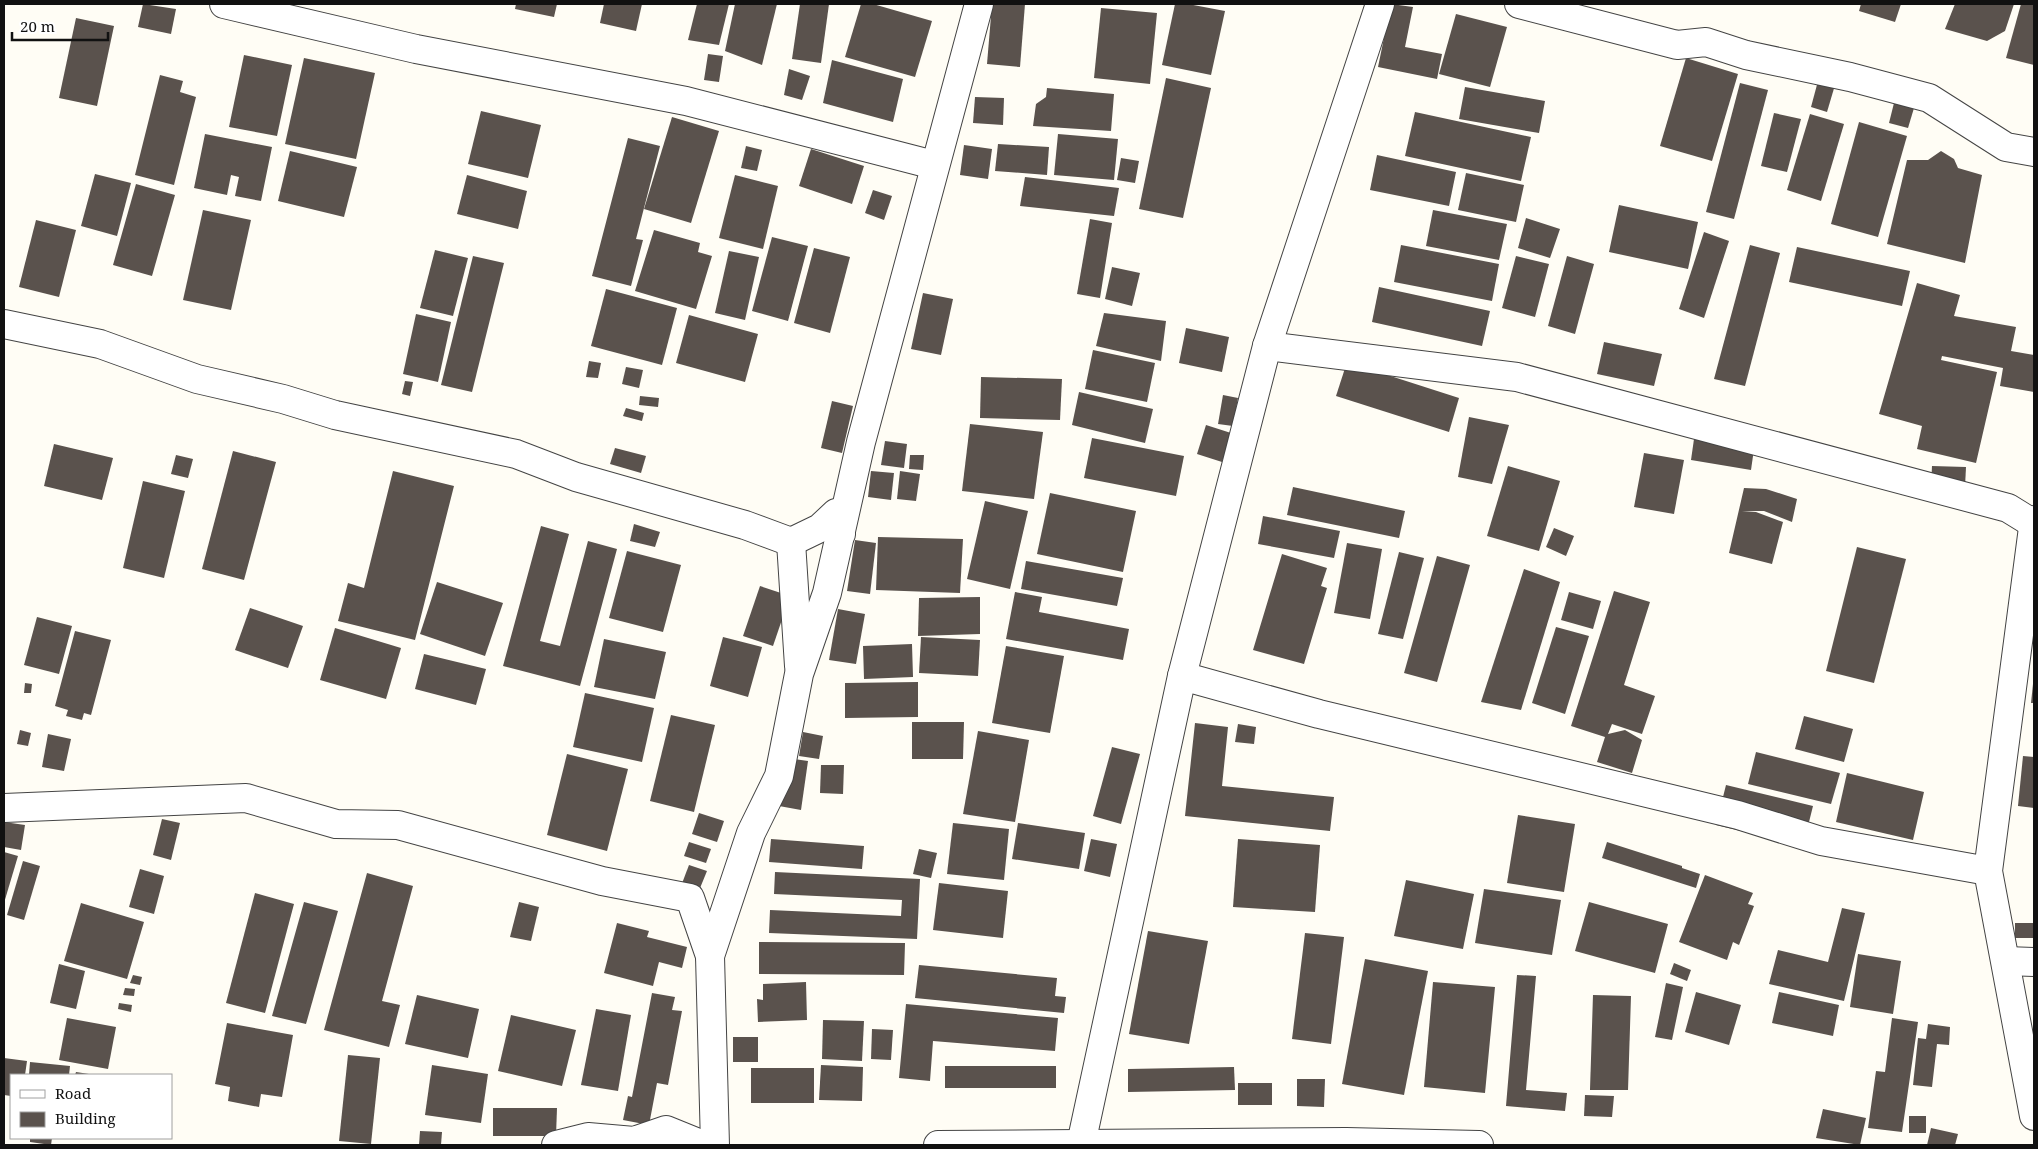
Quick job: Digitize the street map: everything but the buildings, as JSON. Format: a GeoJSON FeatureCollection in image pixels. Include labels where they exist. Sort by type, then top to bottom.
{"type":"FeatureCollection","features":[{"type":"Feature","properties":{"kind":"street"},"geometry":{"type":"LineString","coordinates":[[224,4],[416,49],[686,101],[934,165]]}},
{"type":"Feature","properties":{"kind":"street"},"geometry":{"type":"LineString","coordinates":[[710,956],[751,833],[778,776],[799,674],[818,625],[842,535],[861,442],[934,165],[979,4]]}},
{"type":"Feature","properties":{"kind":"street"},"geometry":{"type":"LineString","coordinates":[[1081,1144],[1182,676],[1267,346],[1380,4]]}},
{"type":"Feature","properties":{"kind":"street"},"geometry":{"type":"LineString","coordinates":[[1519,4],[1677,45],[1706,42],[1746,55],[1850,77],[1929,98],[2006,147],[2034,152]]}},
{"type":"Feature","properties":{"kind":"street"},"geometry":{"type":"LineString","coordinates":[[4,324],[100,344],[197,380],[283,399],[335,415],[516,454],[576,477],[745,526],[791,542],[820,528],[836,513],[842,535]]}},
{"type":"Feature","properties":{"kind":"street"},"geometry":{"type":"LineString","coordinates":[[1267,346],[1517,377],[2008,508],[2034,524]]}},
{"type":"Feature","properties":{"kind":"street"},"geometry":{"type":"LineString","coordinates":[[2034,520],[1988,871],[2034,1116]]}},
{"type":"Feature","properties":{"kind":"street"},"geometry":{"type":"LineString","coordinates":[[791,542],[799,674]]}},
{"type":"Feature","properties":{"kind":"street"},"geometry":{"type":"LineString","coordinates":[[1182,676],[1320,714],[1738,816],[1821,841],[1988,871]]}},
{"type":"Feature","properties":{"kind":"street"},"geometry":{"type":"LineString","coordinates":[[4,808],[246,798],[336,824],[398,825],[602,881],[690,898],[710,956],[715,1145]]}},
{"type":"Feature","properties":{"kind":"street"},"geometry":{"type":"LineString","coordinates":[[2006,961],[2034,962]]}},
{"type":"Feature","properties":{"kind":"street"},"geometry":{"type":"LineString","coordinates":[[556,1145],[588,1137],[634,1141],[666,1130],[703,1145]]}},
{"type":"Feature","properties":{"kind":"street"},"geometry":{"type":"LineString","coordinates":[[938,1145],[1346,1142],[1479,1145]]}}]}
